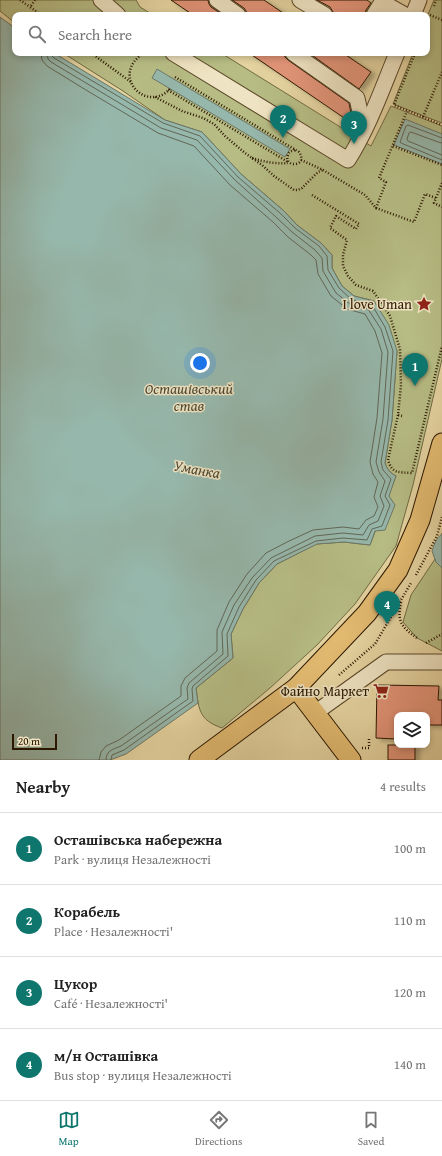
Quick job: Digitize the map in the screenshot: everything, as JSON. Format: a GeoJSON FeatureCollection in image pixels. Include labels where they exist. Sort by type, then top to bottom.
{"type":"FeatureCollection","features":[{"type":"Feature","properties":{"kind":"main road"},"geometry":{"type":"LineString","coordinates":[[199,760],[296,688],[367,613],[398,570],[420,520],[442,443]]}},
{"type":"Feature","properties":{"kind":"main road"},"geometry":{"type":"LineString","coordinates":[[296,688],[315,713],[354,754]]}},
{"type":"Feature","properties":{"kind":"street"},"geometry":{"type":"LineString","coordinates":[[101,0],[115,12]]}},
{"type":"Feature","properties":{"kind":"street"},"geometry":{"type":"LineString","coordinates":[[217,0],[234,12]]}},
{"type":"Feature","properties":{"kind":"street"},"geometry":{"type":"LineString","coordinates":[[300,0],[320,12]]}},
{"type":"Feature","properties":{"kind":"street"},"geometry":{"type":"LineString","coordinates":[[414,12],[419,0]]}},
{"type":"Feature","properties":{"kind":"street"},"geometry":{"type":"LineString","coordinates":[[376,12],[381,1],[400,12]]}},
{"type":"Feature","properties":{"kind":"street"},"geometry":{"type":"LineString","coordinates":[[178,56],[348,160],[364,130],[396,56]]}},
{"type":"Feature","properties":{"kind":"street"},"geometry":{"type":"LineString","coordinates":[[297,56],[357,98],[364,130]]}},
{"type":"Feature","properties":{"kind":"street"},"geometry":{"type":"LineString","coordinates":[[315,713],[386,662],[442,662]]}},
{"type":"Feature","properties":{"kind":"path"},"geometry":{"type":"LineString","coordinates":[[20,0],[37,12]]}},
{"type":"Feature","properties":{"kind":"path"},"geometry":{"type":"LineString","coordinates":[[30,7],[35,0]]}},
{"type":"Feature","properties":{"kind":"path"},"geometry":{"type":"LineString","coordinates":[[430,15],[442,20]]}},
{"type":"Feature","properties":{"kind":"path"},"geometry":{"type":"LineString","coordinates":[[95,56],[130,82],[135,89],[142,94],[150,97],[164,94],[169,89],[290,163]]}},
{"type":"Feature","properties":{"kind":"path"},"geometry":{"type":"LineString","coordinates":[[130,82],[129,73],[132,64],[139,56]]}},
{"type":"Feature","properties":{"kind":"path"},"geometry":{"type":"LineString","coordinates":[[414,56],[394,105],[442,125]]}},
{"type":"Feature","properties":{"kind":"path"},"geometry":{"type":"LineString","coordinates":[[423,117],[442,72]]}},
{"type":"Feature","properties":{"kind":"path"},"geometry":{"type":"LineString","coordinates":[[175,77],[299,152],[301,155],[301,160]]}},
{"type":"Feature","properties":{"kind":"path"},"geometry":{"type":"LineString","coordinates":[[155,96],[182,111],[203,118],[214,124],[248,156],[262,165],[274,176],[296,190],[302,188],[318,172],[323,170]]}},
{"type":"Feature","properties":{"kind":"path"},"geometry":{"type":"LineString","coordinates":[[376,208],[386,182],[380,178],[407,111]]}},
{"type":"Feature","properties":{"kind":"path"},"geometry":{"type":"LineString","coordinates":[[393,146],[442,165]]}},
{"type":"Feature","properties":{"kind":"path"},"geometry":{"type":"LineString","coordinates":[[290,163],[287,157],[288,153],[295,150]]}},
{"type":"Feature","properties":{"kind":"path"},"geometry":{"type":"LineString","coordinates":[[248,156],[264,162],[290,163],[294,165],[301,160]]}},
{"type":"Feature","properties":{"kind":"path"},"geometry":{"type":"LineString","coordinates":[[301,160],[323,170],[365,194],[376,208],[414,222],[425,194],[436,198]]}},
{"type":"Feature","properties":{"kind":"path"},"geometry":{"type":"LineString","coordinates":[[442,183],[434,203],[442,208]]}},
{"type":"Feature","properties":{"kind":"path"},"geometry":{"type":"LineString","coordinates":[[312,195],[359,224],[356,229],[336,216],[330,228],[347,240],[343,255],[343,266],[348,276],[356,285],[373,291],[390,316],[400,349],[398,415],[388,460],[390,467],[393,470],[412,474],[442,346]]}},
{"type":"Feature","properties":{"kind":"path"},"geometry":{"type":"LineString","coordinates":[[398,415],[402,416]]}},
{"type":"Feature","properties":{"kind":"path"},"geometry":{"type":"LineString","coordinates":[[402,599],[400,621],[406,630],[417,638]]}},
{"type":"Feature","properties":{"kind":"path"},"geometry":{"type":"LineString","coordinates":[[426,643],[442,634]]}},
{"type":"Feature","properties":{"kind":"path"},"geometry":{"type":"LineString","coordinates":[[354,754],[369,748],[369,739]]}},
{"type":"Feature","properties":{"kind":"green space"},"geometry":{"type":"Polygon","coordinates":[[[0,0],[136,0],[140,7],[148,12],[12,12],[12,21],[0,11],[0,0]]]}},
{"type":"Feature","properties":{"kind":"green space"},"geometry":{"type":"Polygon","coordinates":[[[434,0],[442,0],[442,123],[393,104],[412,56],[430,56],[429,12],[434,0]]]}},
{"type":"Feature","properties":{"kind":"green space"},"geometry":{"type":"Polygon","coordinates":[[[68,56],[226,56],[371,146],[391,106],[442,126],[442,359],[413,485],[396,546],[355,604],[317,645],[270,688],[222,728],[214,725],[204,718],[199,708],[196,688],[233,658],[231,634],[243,609],[259,583],[277,564],[316,544],[344,542],[370,545],[396,476],[389,471],[385,463],[392,420],[397,351],[374,301],[354,296],[342,286],[332,268],[332,255],[321,243],[297,225],[284,211],[241,174],[202,132],[165,120],[68,56]]]}},
{"type":"Feature","properties":{"kind":"green space"},"geometry":{"type":"Polygon","coordinates":[[[442,533],[442,651],[417,638],[403,622],[411,595],[435,559],[442,533]]]}},
{"type":"Feature","properties":{"kind":"water","name":"Осташівський став"},"geometry":{"type":"Polygon","coordinates":[[[0,17],[12,26],[12,56],[59,56],[165,120],[202,132],[241,174],[284,211],[297,225],[321,243],[332,255],[332,268],[342,286],[354,296],[374,301],[389,325],[397,351],[392,420],[385,463],[389,471],[396,476],[389,496],[395,505],[385,530],[375,531],[370,545],[344,542],[317,544],[277,564],[259,583],[243,609],[231,634],[233,658],[196,688],[198,703],[126,754],[110,760],[0,760],[0,17]]]}},
{"type":"Feature","properties":{"kind":"water"},"geometry":{"type":"Polygon","coordinates":[[[157,69],[290,149],[285,157],[152,78],[157,69]]]}},
{"type":"Feature","properties":{"kind":"water"},"geometry":{"type":"Polygon","coordinates":[[[405,119],[442,134],[442,164],[394,145],[405,119]]]}},
{"type":"Feature","properties":{"kind":"water"},"geometry":{"type":"Polygon","coordinates":[[[442,534],[442,568],[436,562],[432,551],[434,544],[442,534]]]}},
{"type":"Feature","properties":{"kind":"building"},"geometry":{"type":"Polygon","coordinates":[[[171,0],[208,0],[211,7],[218,12],[189,12],[171,0]]]}},
{"type":"Feature","properties":{"kind":"building"},"geometry":{"type":"Polygon","coordinates":[[[232,0],[264,0],[282,12],[246,12],[244,8],[232,0]]]}},
{"type":"Feature","properties":{"kind":"building"},"geometry":{"type":"Polygon","coordinates":[[[317,0],[367,0],[371,3],[366,12],[333,12],[330,7],[317,0]]]}},
{"type":"Feature","properties":{"kind":"building"},"geometry":{"type":"Polygon","coordinates":[[[253,56],[285,56],[288,60],[349,103],[353,124],[253,56]]]}},
{"type":"Feature","properties":{"kind":"building"},"geometry":{"type":"Polygon","coordinates":[[[313,56],[347,56],[371,72],[359,89],[313,56]]]}},
{"type":"Feature","properties":{"kind":"building"},"geometry":{"type":"Polygon","coordinates":[[[377,685],[439,686],[438,700],[442,700],[442,725],[430,725],[430,712],[394,712],[394,739],[376,738],[377,685]]]}},
{"type":"Feature","properties":{"kind":"building"},"geometry":{"type":"Polygon","coordinates":[[[388,745],[394,745],[394,748],[415,748],[415,760],[388,760],[388,745]]]}},
{"type":"Feature","properties":{"kind":"place","name":"Корабель"},"geometry":{"type":"Point","coordinates":[283,138]}},
{"type":"Feature","properties":{"kind":"place","name":"Цукор"},"geometry":{"type":"Point","coordinates":[354,144]}},
{"type":"Feature","properties":{"kind":"place","name":"I love Uman"},"geometry":{"type":"Point","coordinates":[424,304]}},
{"type":"Feature","properties":{"kind":"place","name":"Осташівська набережна"},"geometry":{"type":"Point","coordinates":[415,386]}},
{"type":"Feature","properties":{"kind":"place","name":"м/н Осташівка"},"geometry":{"type":"Point","coordinates":[387,624]}},
{"type":"Feature","properties":{"kind":"place","name":"Файно Маркет"},"geometry":{"type":"Point","coordinates":[381,691]}},
{"type":"Feature","properties":{"kind":"water label","name":"Уманка"},"geometry":{"type":"Point","coordinates":[197,469]}}]}
